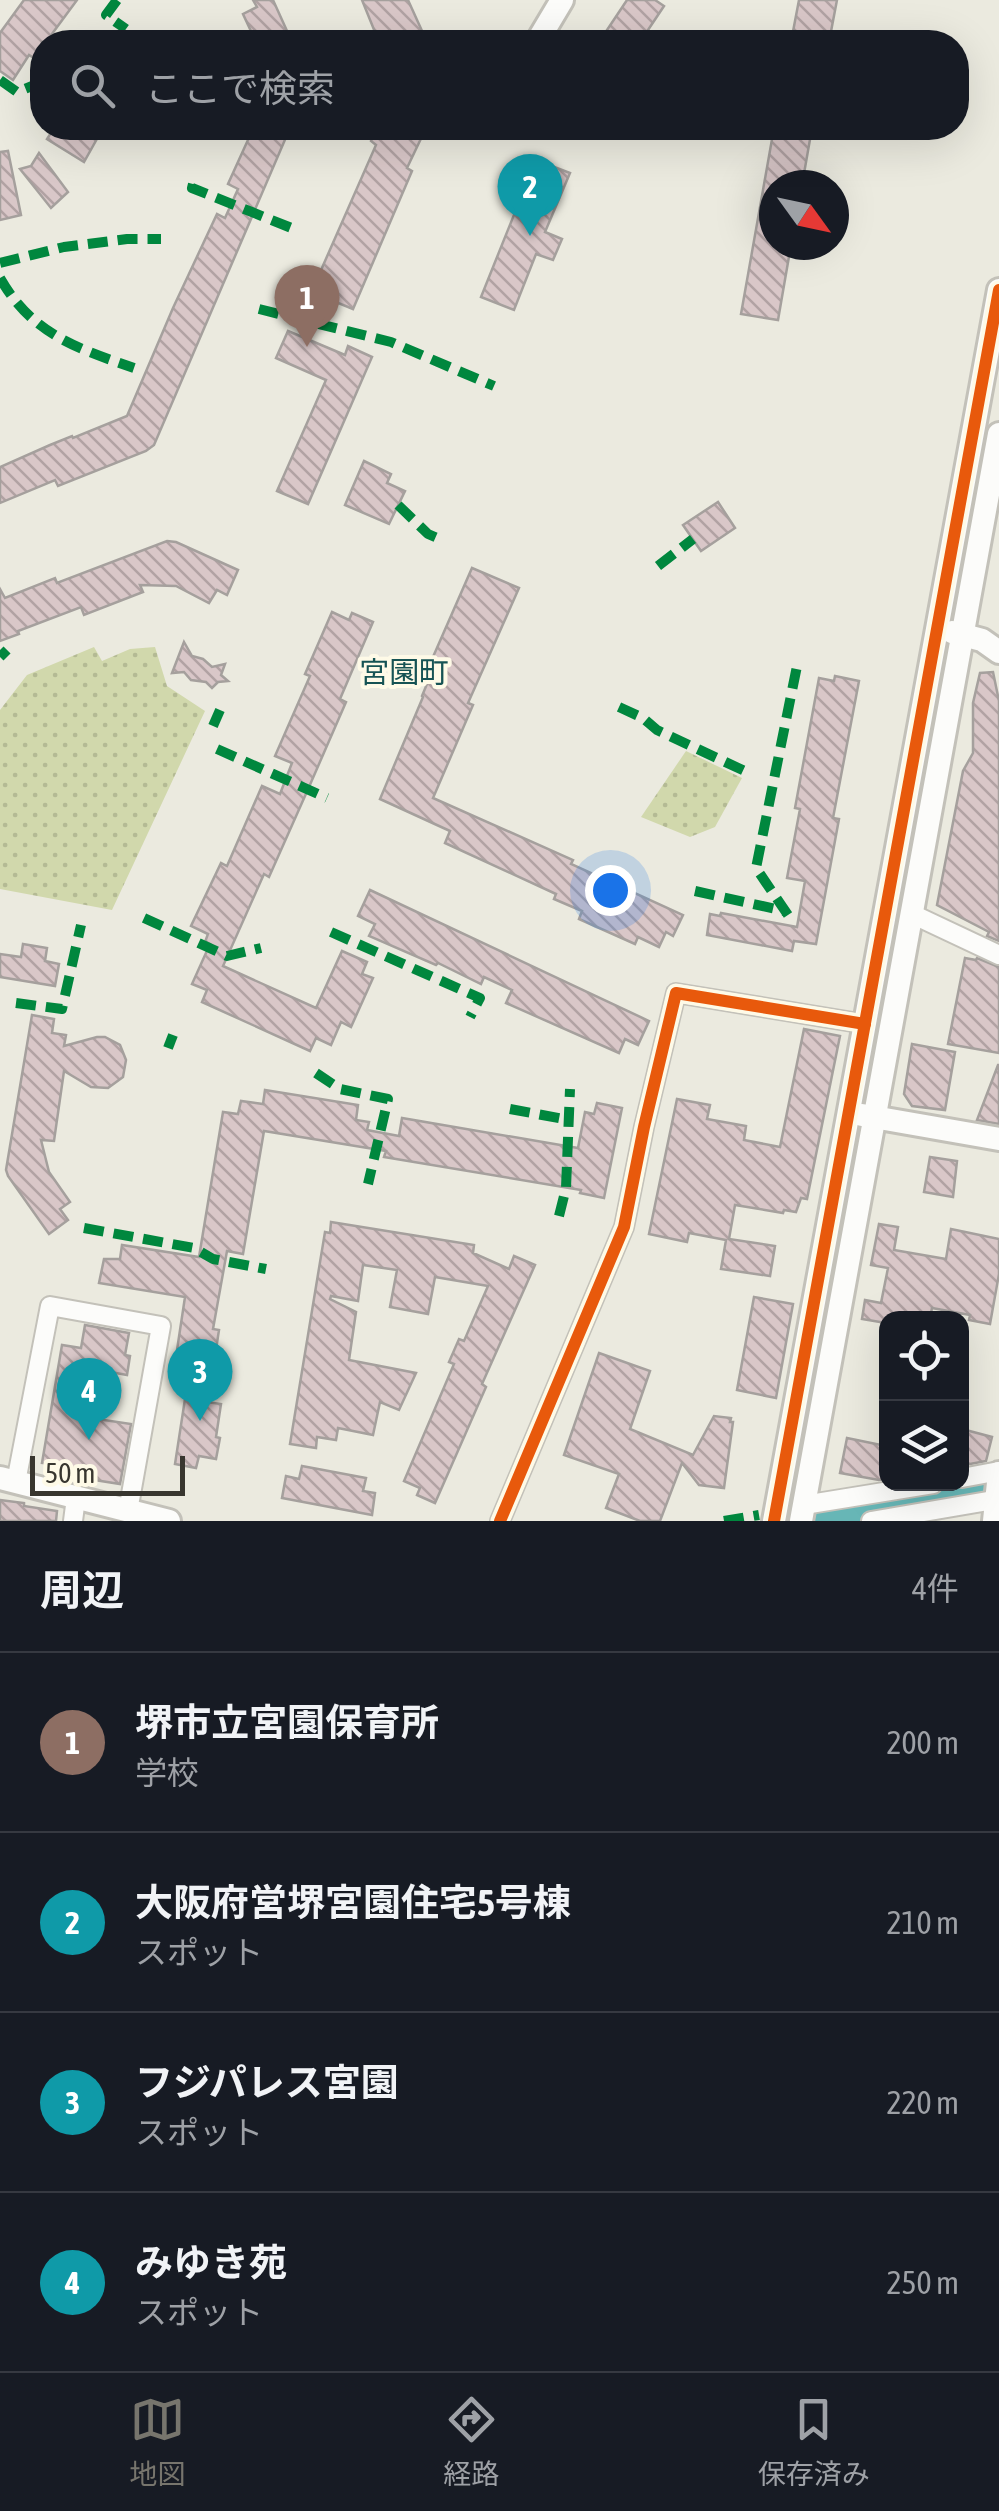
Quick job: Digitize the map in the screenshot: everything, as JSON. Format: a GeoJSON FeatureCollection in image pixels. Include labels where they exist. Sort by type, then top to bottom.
{"type":"FeatureCollection","features":[{"type":"Feature","properties":{"kind":"street"},"geometry":{"type":"LineString","coordinates":[[544,30],[562,0]]}},
{"type":"Feature","properties":{"kind":"street"},"geometry":{"type":"LineString","coordinates":[[774,1521],[999,290]]}},
{"type":"Feature","properties":{"kind":"street"},"geometry":{"type":"LineString","coordinates":[[902,1491],[803,1513],[999,434]]}},
{"type":"Feature","properties":{"kind":"street"},"geometry":{"type":"LineString","coordinates":[[938,629],[982,640],[999,652]]}},
{"type":"Feature","properties":{"kind":"street"},"geometry":{"type":"LineString","coordinates":[[912,914],[999,956]]}},
{"type":"Feature","properties":{"kind":"street"},"geometry":{"type":"LineString","coordinates":[[500,1521],[624,1227],[676,994],[864,1024]]}},
{"type":"Feature","properties":{"kind":"street"},"geometry":{"type":"LineString","coordinates":[[849,1112],[999,1140]]}},
{"type":"Feature","properties":{"kind":"street"},"geometry":{"type":"LineString","coordinates":[[128,1510],[161,1326],[50,1306],[8,1480],[75,1509],[128,1510],[169,1521]]}},
{"type":"Feature","properties":{"kind":"street"},"geometry":{"type":"LineString","coordinates":[[969,1480],[997,1490]]}},
{"type":"Feature","properties":{"kind":"street"},"geometry":{"type":"LineString","coordinates":[[871,1521],[997,1490]]}},
{"type":"Feature","properties":{"kind":"green space"},"geometry":{"type":"Polygon","coordinates":[[[94,647],[102,661],[130,649],[155,647],[167,686],[205,711],[112,910],[0,889],[0,710],[27,675],[94,647]]]}},
{"type":"Feature","properties":{"kind":"green space"},"geometry":{"type":"Polygon","coordinates":[[[686,751],[742,778],[715,827],[690,837],[641,817],[686,751]]]}},
{"type":"Feature","properties":{"kind":"building"},"geometry":{"type":"Polygon","coordinates":[[[24,0],[77,0],[55,30],[30,30],[30,56],[13,80],[0,71],[0,33],[24,0]]]}},
{"type":"Feature","properties":{"kind":"building"},"geometry":{"type":"Polygon","coordinates":[[[253,0],[273,0],[287,30],[250,30],[243,14],[257,7],[253,0]]]}},
{"type":"Feature","properties":{"kind":"building"},"geometry":{"type":"Polygon","coordinates":[[[362,0],[408,0],[422,30],[374,30],[362,0]]]}},
{"type":"Feature","properties":{"kind":"building"},"geometry":{"type":"Polygon","coordinates":[[[627,0],[655,0],[664,6],[648,30],[607,30],[627,0]]]}},
{"type":"Feature","properties":{"kind":"building"},"geometry":{"type":"Polygon","coordinates":[[[799,0],[837,0],[831,30],[793,30],[799,0]]]}},
{"type":"Feature","properties":{"kind":"building"},"geometry":{"type":"Polygon","coordinates":[[[49,140],[96,140],[84,162],[49,140]]]}},
{"type":"Feature","properties":{"kind":"building"},"geometry":{"type":"Polygon","coordinates":[[[248,140],[285,140],[154,445],[58,486],[55,480],[0,503],[0,467],[127,416],[217,214],[225,218],[238,189],[228,184],[248,140]]]}},
{"type":"Feature","properties":{"kind":"building"},"geometry":{"type":"Polygon","coordinates":[[[420,140],[407,168],[412,171],[353,309],[336,302],[331,311],[307,302],[376,145],[371,141],[420,140]]]}},
{"type":"Feature","properties":{"kind":"building"},"geometry":{"type":"Polygon","coordinates":[[[772,140],[810,140],[805,170],[767,170],[772,140]]]}},
{"type":"Feature","properties":{"kind":"building"},"geometry":{"type":"Polygon","coordinates":[[[8,151],[21,215],[0,220],[0,152],[8,151]]]}},
{"type":"Feature","properties":{"kind":"building"},"geometry":{"type":"Polygon","coordinates":[[[39,153],[68,192],[51,208],[20,169],[31,166],[39,153]]]}},
{"type":"Feature","properties":{"kind":"building"},"geometry":{"type":"Polygon","coordinates":[[[536,160],[570,173],[545,232],[562,239],[553,260],[536,254],[514,310],[481,297],[536,160]]]}},
{"type":"Feature","properties":{"kind":"building"},"geometry":{"type":"Polygon","coordinates":[[[759,213],[759,260],[788,260],[778,320],[741,314],[759,213]]]}},
{"type":"Feature","properties":{"kind":"building"},"geometry":{"type":"Polygon","coordinates":[[[288,331],[345,355],[348,346],[372,357],[308,504],[277,491],[326,380],[276,358],[288,331]]]}},
{"type":"Feature","properties":{"kind":"building"},"geometry":{"type":"Polygon","coordinates":[[[364,461],[391,474],[387,483],[405,491],[389,524],[345,505],[364,461]]]}},
{"type":"Feature","properties":{"kind":"building"},"geometry":{"type":"Polygon","coordinates":[[[718,502],[735,528],[701,551],[683,525],[718,502]]]}},
{"type":"Feature","properties":{"kind":"building"},"geometry":{"type":"Polygon","coordinates":[[[167,541],[238,570],[227,595],[217,590],[209,603],[176,586],[140,585],[143,592],[84,615],[81,607],[0,641],[0,589],[5,598],[55,578],[57,583],[167,541]]]}},
{"type":"Feature","properties":{"kind":"building"},"geometry":{"type":"Polygon","coordinates":[[[472,568],[519,588],[468,703],[473,705],[433,798],[573,860],[571,864],[683,915],[673,936],[666,932],[659,947],[638,937],[635,944],[579,919],[582,911],[554,899],[556,894],[445,843],[450,831],[380,799],[423,697],[427,684],[422,682],[472,568]]]}},
{"type":"Feature","properties":{"kind":"building"},"geometry":{"type":"Polygon","coordinates":[[[332,612],[349,620],[352,613],[373,622],[340,699],[346,702],[309,787],[223,966],[316,1008],[342,951],[367,962],[362,974],[373,978],[351,1027],[341,1022],[331,1045],[316,1038],[310,1051],[202,1002],[207,990],[192,984],[210,944],[205,942],[208,934],[191,926],[221,863],[227,866],[262,786],[280,794],[292,763],[275,756],[310,676],[305,674],[332,612]]]}},
{"type":"Feature","properties":{"kind":"building"},"geometry":{"type":"Polygon","coordinates":[[[184,642],[192,656],[212,667],[225,664],[221,675],[228,681],[218,682],[212,688],[206,682],[191,680],[184,672],[172,673],[184,642]]]}},
{"type":"Feature","properties":{"kind":"building"},"geometry":{"type":"Polygon","coordinates":[[[993,672],[999,701],[999,941],[937,905],[963,771],[973,753],[973,703],[980,673],[993,672]]]}},
{"type":"Feature","properties":{"kind":"building"},"geometry":{"type":"Polygon","coordinates":[[[835,676],[859,681],[833,818],[839,819],[816,944],[794,941],[792,951],[707,935],[710,914],[721,913],[797,927],[805,881],[787,878],[800,809],[795,808],[819,678],[834,681],[835,676]]]}},
{"type":"Feature","properties":{"kind":"building"},"geometry":{"type":"Polygon","coordinates":[[[370,890],[649,1021],[638,1045],[625,1039],[619,1053],[506,1003],[512,990],[484,977],[481,984],[369,936],[375,924],[358,916],[370,890]]]}},
{"type":"Feature","properties":{"kind":"building"},"geometry":{"type":"Polygon","coordinates":[[[23,944],[47,948],[45,961],[59,964],[55,986],[0,977],[0,954],[21,957],[23,944]]]}},
{"type":"Feature","properties":{"kind":"building"},"geometry":{"type":"Polygon","coordinates":[[[965,958],[977,958],[999,967],[999,1053],[948,1044],[965,958]]]}},
{"type":"Feature","properties":{"kind":"building"},"geometry":{"type":"Polygon","coordinates":[[[32,1015],[54,1019],[52,1033],[66,1035],[64,1046],[105,1037],[120,1045],[126,1060],[123,1077],[108,1088],[91,1087],[64,1071],[54,1141],[41,1140],[49,1172],[70,1202],[60,1209],[68,1220],[49,1234],[6,1170],[32,1015]]]}},
{"type":"Feature","properties":{"kind":"building"},"geometry":{"type":"Polygon","coordinates":[[[804,1029],[840,1036],[807,1199],[801,1198],[796,1212],[735,1205],[729,1239],[775,1246],[770,1276],[721,1269],[726,1240],[689,1233],[687,1242],[649,1234],[677,1099],[710,1105],[707,1119],[746,1126],[744,1140],[780,1147],[804,1029]]]}},
{"type":"Feature","properties":{"kind":"building"},"geometry":{"type":"Polygon","coordinates":[[[912,1044],[955,1052],[945,1110],[912,1106],[904,1094],[912,1044]]]}},
{"type":"Feature","properties":{"kind":"building"},"geometry":{"type":"Polygon","coordinates":[[[999,1065],[999,1124],[977,1120],[999,1065]]]}},
{"type":"Feature","properties":{"kind":"building"},"geometry":{"type":"Polygon","coordinates":[[[265,1090],[358,1105],[356,1120],[369,1122],[367,1130],[399,1136],[402,1118],[578,1148],[585,1112],[594,1114],[597,1103],[622,1108],[604,1198],[580,1193],[581,1190],[384,1157],[386,1151],[264,1131],[243,1254],[227,1251],[213,1329],[219,1330],[215,1356],[177,1350],[185,1297],[99,1283],[104,1259],[120,1259],[122,1245],[199,1257],[223,1112],[238,1114],[241,1101],[263,1104],[265,1090]]]}},
{"type":"Feature","properties":{"kind":"building"},"geometry":{"type":"Polygon","coordinates":[[[930,1157],[957,1161],[953,1197],[924,1192],[930,1157]]]}},
{"type":"Feature","properties":{"kind":"building"},"geometry":{"type":"Polygon","coordinates":[[[331,1222],[474,1245],[473,1253],[509,1269],[514,1256],[535,1265],[435,1503],[417,1495],[420,1488],[404,1481],[454,1364],[449,1362],[459,1339],[464,1341],[488,1286],[435,1277],[428,1314],[390,1307],[397,1270],[363,1265],[358,1301],[331,1296],[330,1299],[356,1312],[349,1360],[416,1373],[399,1410],[380,1402],[373,1435],[338,1428],[336,1440],[317,1437],[316,1448],[290,1444],[325,1232],[330,1233],[331,1222]]]}},
{"type":"Feature","properties":{"kind":"building"},"geometry":{"type":"Polygon","coordinates":[[[879,1224],[898,1227],[894,1250],[946,1259],[951,1229],[999,1239],[999,1274],[990,1324],[969,1320],[969,1311],[932,1308],[879,1311],[879,1322],[862,1319],[865,1300],[881,1303],[888,1268],[871,1265],[879,1224]]]}},
{"type":"Feature","properties":{"kind":"building"},"geometry":{"type":"Polygon","coordinates":[[[754,1297],[793,1304],[776,1398],[737,1390],[754,1297]]]}},
{"type":"Feature","properties":{"kind":"building"},"geometry":{"type":"Polygon","coordinates":[[[85,1325],[129,1333],[127,1375],[105,1371],[97,1419],[131,1424],[120,1484],[50,1473],[52,1464],[42,1463],[62,1345],[81,1348],[85,1325]]]}},
{"type":"Feature","properties":{"kind":"building"},"geometry":{"type":"Polygon","coordinates":[[[599,1353],[650,1371],[630,1429],[693,1455],[714,1416],[731,1418],[724,1488],[699,1485],[682,1463],[660,1521],[640,1521],[606,1508],[619,1474],[564,1455],[599,1353]]]}},
{"type":"Feature","properties":{"kind":"building"},"geometry":{"type":"Polygon","coordinates":[[[185,1399],[221,1404],[216,1459],[199,1456],[196,1468],[175,1464],[185,1399]]]}},
{"type":"Feature","properties":{"kind":"building"},"geometry":{"type":"Polygon","coordinates":[[[969,1431],[992,1437],[986,1461],[970,1464],[969,1431]]]}},
{"type":"Feature","properties":{"kind":"building"},"geometry":{"type":"Polygon","coordinates":[[[847,1438],[879,1445],[879,1480],[840,1473],[847,1438]]]}},
{"type":"Feature","properties":{"kind":"building"},"geometry":{"type":"Polygon","coordinates":[[[302,1466],[366,1478],[363,1491],[375,1493],[372,1515],[282,1498],[286,1476],[299,1479],[302,1466]]]}},
{"type":"Feature","properties":{"kind":"building"},"geometry":{"type":"Polygon","coordinates":[[[0,1500],[57,1511],[56,1521],[0,1521],[0,1500]]]}},
{"type":"Feature","properties":{"kind":"waterway"},"geometry":{"type":"LineString","coordinates":[[826,1517],[999,1483]]}},
{"type":"Feature","properties":{"kind":"marked path"},"geometry":{"type":"LineString","coordinates":[[117,0],[106,15],[126,29]]}},
{"type":"Feature","properties":{"kind":"marked path"},"geometry":{"type":"LineString","coordinates":[[0,80],[17,92],[30,87]]}},
{"type":"Feature","properties":{"kind":"marked path"},"geometry":{"type":"LineString","coordinates":[[193,184],[192,188],[294,229]]}},
{"type":"Feature","properties":{"kind":"marked path"},"geometry":{"type":"LineString","coordinates":[[0,263],[64,247],[161,239]]}},
{"type":"Feature","properties":{"kind":"marked path"},"geometry":{"type":"LineString","coordinates":[[0,278],[41,326],[75,346],[134,368]]}},
{"type":"Feature","properties":{"kind":"marked path"},"geometry":{"type":"LineString","coordinates":[[259,309],[391,342],[494,386]]}},
{"type":"Feature","properties":{"kind":"marked path"},"geometry":{"type":"LineString","coordinates":[[398,505],[428,534],[442,540]]}},
{"type":"Feature","properties":{"kind":"marked path"},"geometry":{"type":"LineString","coordinates":[[658,566],[693,539]]}},
{"type":"Feature","properties":{"kind":"marked path"},"geometry":{"type":"LineString","coordinates":[[0,650],[7,657]]}},
{"type":"Feature","properties":{"kind":"marked path"},"geometry":{"type":"LineString","coordinates":[[788,915],[756,868],[797,666]]}},
{"type":"Feature","properties":{"kind":"marked path"},"geometry":{"type":"LineString","coordinates":[[619,707],[643,718],[657,730],[751,774]]}},
{"type":"Feature","properties":{"kind":"marked path"},"geometry":{"type":"LineString","coordinates":[[213,726],[220,710]]}},
{"type":"Feature","properties":{"kind":"marked path"},"geometry":{"type":"LineString","coordinates":[[217,749],[327,798]]}},
{"type":"Feature","properties":{"kind":"marked path"},"geometry":{"type":"LineString","coordinates":[[695,891],[785,911]]}},
{"type":"Feature","properties":{"kind":"marked path"},"geometry":{"type":"LineString","coordinates":[[144,918],[227,956],[261,948]]}},
{"type":"Feature","properties":{"kind":"marked path"},"geometry":{"type":"LineString","coordinates":[[16,1003],[62,1009],[81,925]]}},
{"type":"Feature","properties":{"kind":"marked path"},"geometry":{"type":"LineString","coordinates":[[331,932],[480,998],[470,1017]]}},
{"type":"Feature","properties":{"kind":"marked path"},"geometry":{"type":"LineString","coordinates":[[168,1048],[173,1035]]}},
{"type":"Feature","properties":{"kind":"marked path"},"geometry":{"type":"LineString","coordinates":[[316,1073],[340,1089],[388,1099],[368,1184]]}},
{"type":"Feature","properties":{"kind":"marked path"},"geometry":{"type":"LineString","coordinates":[[559,1216],[566,1188],[570,1089]]}},
{"type":"Feature","properties":{"kind":"marked path"},"geometry":{"type":"LineString","coordinates":[[510,1109],[569,1120]]}},
{"type":"Feature","properties":{"kind":"marked path"},"geometry":{"type":"LineString","coordinates":[[84,1228],[194,1248],[213,1259],[266,1269]]}},
{"type":"Feature","properties":{"kind":"marked path"},"geometry":{"type":"LineString","coordinates":[[724,1521],[759,1515]]}},
{"type":"Feature","properties":{"kind":"cycle path"},"geometry":{"type":"LineString","coordinates":[[774,1521],[999,290]]}},
{"type":"Feature","properties":{"kind":"cycle path"},"geometry":{"type":"LineString","coordinates":[[500,1521],[624,1227],[676,993],[865,1024]]}},
{"type":"Feature","properties":{"kind":"place","name":"大阪府営堺宮園住宅5号棟"},"geometry":{"type":"Point","coordinates":[530,236]}},
{"type":"Feature","properties":{"kind":"place","name":"堺市立宮園保育所"},"geometry":{"type":"Point","coordinates":[307,347]}},
{"type":"Feature","properties":{"kind":"place","name":"フジパレス宮園"},"geometry":{"type":"Point","coordinates":[200,1421]}},
{"type":"Feature","properties":{"kind":"place","name":"みゆき苑"},"geometry":{"type":"Point","coordinates":[89,1440]}},
{"type":"Feature","properties":{"kind":"district","name":"宮園町"},"geometry":{"type":"Point","coordinates":[404,673]}}]}
